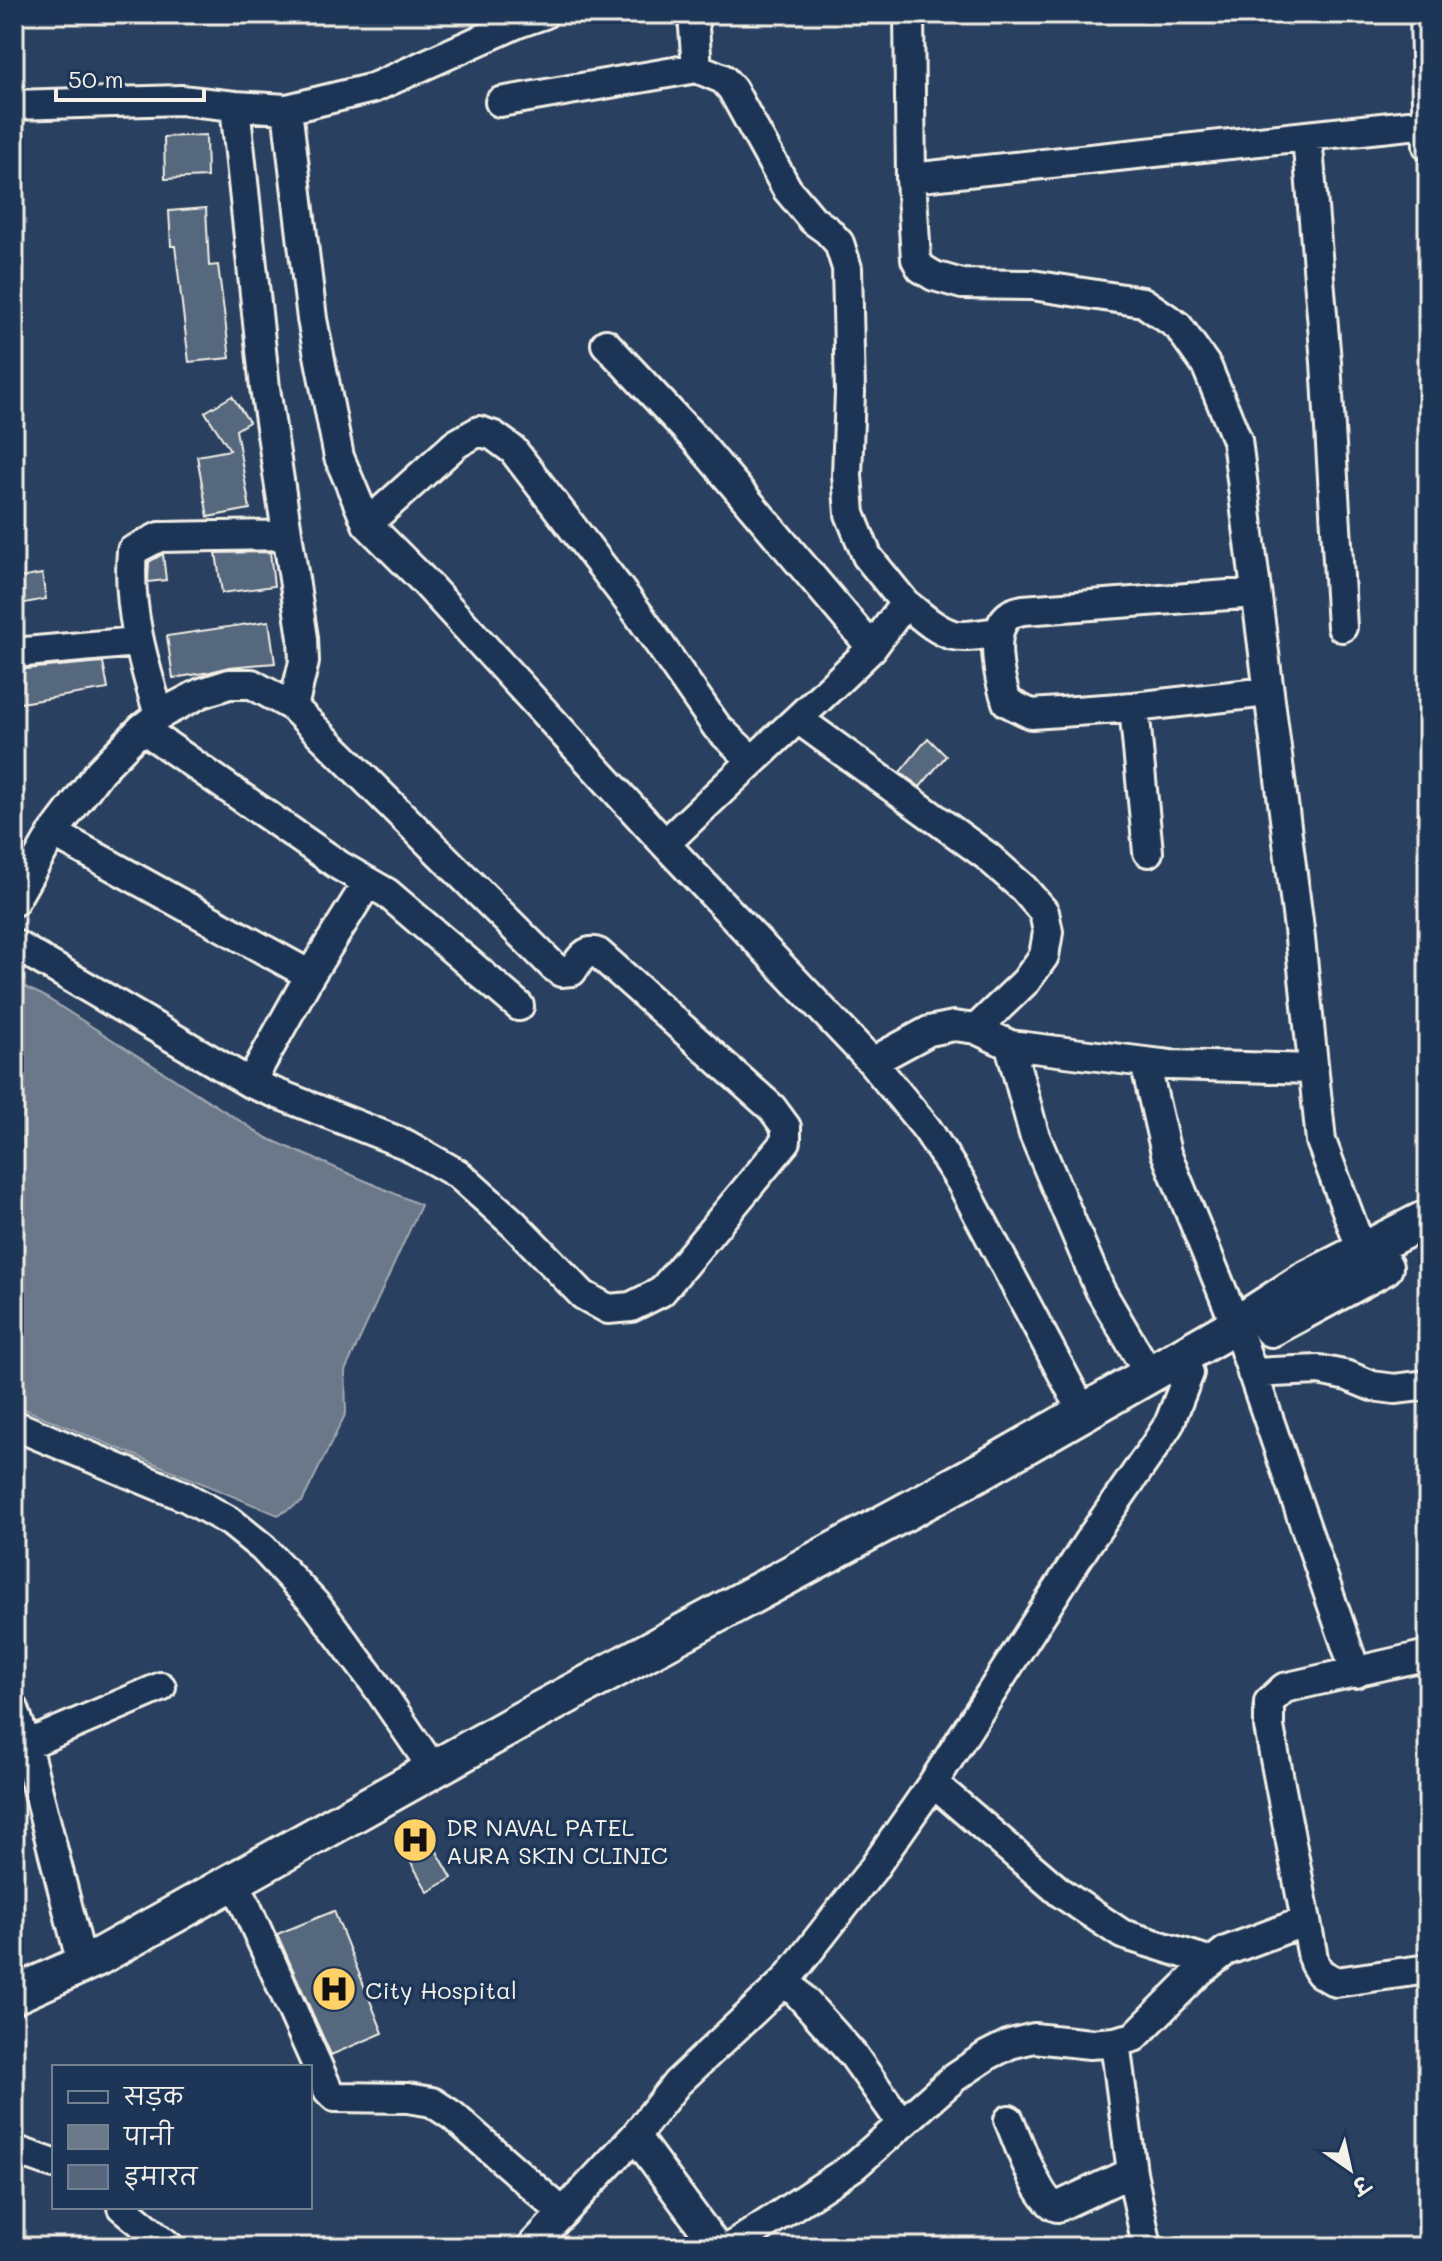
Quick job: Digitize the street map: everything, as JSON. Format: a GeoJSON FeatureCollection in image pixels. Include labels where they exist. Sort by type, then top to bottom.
{"type":"FeatureCollection","features":[{"type":"Feature","properties":{"kind":"main road"},"geometry":{"type":"LineString","coordinates":[[14,1995],[82,1964],[785,1575],[981,1471],[1149,1374],[1243,1347],[1304,1281],[1428,1218]]}},
{"type":"Feature","properties":{"kind":"main road"},"geometry":{"type":"LineString","coordinates":[[14,2014],[92,1979],[439,1786],[651,1674],[1428,1243]]}},
{"type":"Feature","properties":{"kind":"street"},"geometry":{"type":"LineString","coordinates":[[14,105],[181,100],[287,109],[373,88],[544,14]]}},
{"type":"Feature","properties":{"kind":"street"},"geometry":{"type":"LineString","coordinates":[[693,14],[697,68]]}},
{"type":"Feature","properties":{"kind":"street"},"geometry":{"type":"LineString","coordinates":[[909,14],[911,178],[916,259],[921,268],[934,276],[962,284],[1032,285],[1143,302],[1178,326],[1207,367],[1237,440],[1299,929],[1321,1141],[1362,1251]]}},
{"type":"Feature","properties":{"kind":"street"},"geometry":{"type":"LineString","coordinates":[[1425,14],[1428,146]]}},
{"type":"Feature","properties":{"kind":"street"},"geometry":{"type":"LineString","coordinates":[[500,102],[697,68],[723,79],[732,89],[787,189],[813,220],[839,243],[847,268],[850,392],[847,475],[850,514],[867,556],[905,603],[940,629],[965,636],[997,632]]}},
{"type":"Feature","properties":{"kind":"street"},"geometry":{"type":"LineString","coordinates":[[235,106],[265,388],[303,638],[304,662],[293,707]]}},
{"type":"Feature","properties":{"kind":"street"},"geometry":{"type":"LineString","coordinates":[[287,109],[312,319],[339,457],[367,524],[424,581],[665,844],[872,1062],[927,1129],[961,1182],[1083,1412]]}},
{"type":"Feature","properties":{"kind":"street"},"geometry":{"type":"LineString","coordinates":[[911,178],[1428,124]]}},
{"type":"Feature","properties":{"kind":"street"},"geometry":{"type":"LineString","coordinates":[[1307,136],[1326,362],[1342,627]]}},
{"type":"Feature","properties":{"kind":"street"},"geometry":{"type":"LineString","coordinates":[[606,344],[697,441],[872,648]]}},
{"type":"Feature","properties":{"kind":"street"},"geometry":{"type":"LineString","coordinates":[[367,524],[456,444],[479,431],[494,436],[513,450],[637,612],[717,727],[752,760]]}},
{"type":"Feature","properties":{"kind":"street"},"geometry":{"type":"LineString","coordinates":[[287,535],[159,537],[132,551],[130,573],[137,642],[150,722],[340,866],[387,893],[519,1006]]}},
{"type":"Feature","properties":{"kind":"street"},"geometry":{"type":"LineString","coordinates":[[1256,593],[1023,610],[1008,615],[997,632],[999,678],[1007,702],[1031,714],[1134,707],[1268,692]]}},
{"type":"Feature","properties":{"kind":"street"},"geometry":{"type":"LineString","coordinates":[[665,844],[872,648],[905,603]]}},
{"type":"Feature","properties":{"kind":"street"},"geometry":{"type":"LineString","coordinates":[[14,653],[137,642]]}},
{"type":"Feature","properties":{"kind":"street"},"geometry":{"type":"LineString","coordinates":[[14,901],[53,833],[100,771],[150,722],[201,693],[229,684],[252,684],[293,707],[553,966],[561,972],[572,971],[585,954],[598,953],[772,1108],[786,1127],[786,1141],[661,1292],[631,1307],[608,1309],[583,1295],[514,1224],[458,1174],[405,1144],[250,1083],[14,944]]}},
{"type":"Feature","properties":{"kind":"street"},"geometry":{"type":"LineString","coordinates":[[1134,707],[1148,852]]}},
{"type":"Feature","properties":{"kind":"street"},"geometry":{"type":"LineString","coordinates":[[798,719],[987,856],[1023,888],[1044,912],[1048,932],[1044,956],[1026,981],[976,1029]]}},
{"type":"Feature","properties":{"kind":"street"},"geometry":{"type":"LineString","coordinates":[[53,833],[310,975]]}},
{"type":"Feature","properties":{"kind":"street"},"geometry":{"type":"LineString","coordinates":[[250,1083],[310,975],[368,882]]}},
{"type":"Feature","properties":{"kind":"street"},"geometry":{"type":"LineString","coordinates":[[872,1062],[929,1031],[954,1026],[976,1029],[1010,1045],[1145,1062],[1312,1069]]}},
{"type":"Feature","properties":{"kind":"street"},"geometry":{"type":"LineString","coordinates":[[1010,1045],[1034,1134],[1100,1290],[1149,1374]]}},
{"type":"Feature","properties":{"kind":"street"},"geometry":{"type":"LineString","coordinates":[[1145,1062],[1166,1153],[1243,1347],[1356,1673]]}},
{"type":"Feature","properties":{"kind":"street"},"geometry":{"type":"LineString","coordinates":[[1243,1347],[1348,1376],[1372,1386],[1395,1389],[1428,1385]]}},
{"type":"Feature","properties":{"kind":"street"},"geometry":{"type":"LineString","coordinates":[[531,2247],[635,2136],[677,2083],[786,1980],[873,1869],[1169,1424],[1189,1373]]}},
{"type":"Feature","properties":{"kind":"street"},"geometry":{"type":"LineString","coordinates":[[14,1425],[186,1497],[231,1522],[263,1548],[317,1606],[434,1770]]}},
{"type":"Feature","properties":{"kind":"street"},"geometry":{"type":"LineString","coordinates":[[1426,1977],[1336,1982],[1320,1973],[1314,1963],[1269,1727],[1269,1702],[1284,1688],[1428,1655]]}},
{"type":"Feature","properties":{"kind":"street"},"geometry":{"type":"LineString","coordinates":[[23,1755],[161,1687]]}},
{"type":"Feature","properties":{"kind":"street"},"geometry":{"type":"LineString","coordinates":[[14,1709],[23,1755],[82,1964]]}},
{"type":"Feature","properties":{"kind":"street"},"geometry":{"type":"LineString","coordinates":[[933,1783],[1061,1893],[1122,1934],[1212,1962]]}},
{"type":"Feature","properties":{"kind":"street"},"geometry":{"type":"LineString","coordinates":[[242,1897],[328,2090],[335,2097],[408,2098],[432,2102],[453,2116],[563,2213]]}},
{"type":"Feature","properties":{"kind":"street"},"geometry":{"type":"LineString","coordinates":[[731,2247],[854,2166],[955,2077],[988,2055],[1010,2044],[1034,2038],[1090,2044],[1134,2037],[1199,1972],[1226,1951],[1306,1921]]}},
{"type":"Feature","properties":{"kind":"street"},"geometry":{"type":"LineString","coordinates":[[786,1980],[853,2055],[902,2124]]}},
{"type":"Feature","properties":{"kind":"street"},"geometry":{"type":"LineString","coordinates":[[1115,2042],[1132,2172],[1147,2247]]}},
{"type":"Feature","properties":{"kind":"street"},"geometry":{"type":"LineString","coordinates":[[1009,2120],[1050,2205],[1057,2207],[1132,2172]]}},
{"type":"Feature","properties":{"kind":"street"},"geometry":{"type":"LineString","coordinates":[[635,2136],[717,2247]]}},
{"type":"Feature","properties":{"kind":"street"},"geometry":{"type":"LineString","coordinates":[[14,2150],[52,2163]]}},
{"type":"Feature","properties":{"kind":"street"},"geometry":{"type":"LineString","coordinates":[[124,2209],[170,2247]]}},
{"type":"Feature","properties":{"kind":"water"},"geometry":{"type":"Polygon","coordinates":[[[14,982],[42,995],[267,1138],[421,1205],[345,1371],[346,1413],[302,1502],[278,1515],[24,1409],[14,1399],[14,982]]]}},
{"type":"Feature","properties":{"kind":"building"},"geometry":{"type":"Polygon","coordinates":[[[206,135],[207,177],[165,179],[164,137],[206,135]]]}},
{"type":"Feature","properties":{"kind":"building"},"geometry":{"type":"Polygon","coordinates":[[[206,208],[209,266],[218,265],[230,358],[189,362],[175,246],[171,246],[169,211],[206,208]]]}},
{"type":"Feature","properties":{"kind":"building"},"geometry":{"type":"Polygon","coordinates":[[[232,396],[249,422],[236,430],[250,509],[208,517],[197,456],[230,450],[205,412],[232,396]]]}},
{"type":"Feature","properties":{"kind":"building"},"geometry":{"type":"Polygon","coordinates":[[[270,552],[274,586],[222,593],[216,553],[270,552]]]}},
{"type":"Feature","properties":{"kind":"building"},"geometry":{"type":"Polygon","coordinates":[[[163,554],[166,580],[148,582],[149,562],[163,554]]]}},
{"type":"Feature","properties":{"kind":"building"},"geometry":{"type":"Polygon","coordinates":[[[42,574],[46,599],[14,605],[14,579],[42,574]]]}},
{"type":"Feature","properties":{"kind":"building"},"geometry":{"type":"Polygon","coordinates":[[[269,621],[275,663],[229,667],[173,678],[167,636],[269,621]]]}},
{"type":"Feature","properties":{"kind":"building"},"geometry":{"type":"Polygon","coordinates":[[[103,662],[108,689],[14,704],[14,670],[103,662]]]}},
{"type":"Feature","properties":{"kind":"building"},"geometry":{"type":"Polygon","coordinates":[[[928,738],[946,756],[920,787],[900,772],[928,738]]]}},
{"type":"Feature","properties":{"kind":"building"},"geometry":{"type":"Polygon","coordinates":[[[418,1818],[452,1878],[428,1892],[394,1833],[418,1818]]]}},
{"type":"Feature","properties":{"kind":"building"},"geometry":{"type":"Polygon","coordinates":[[[334,1911],[383,2033],[331,2055],[277,1934],[334,1911]]]}},
{"type":"Feature","properties":{"kind":"place","name":"DR NAVAL PATEL AURA SKIN CLINIC"},"geometry":{"type":"Point","coordinates":[415,1840]}},
{"type":"Feature","properties":{"kind":"place","name":"City Hospital"},"geometry":{"type":"Point","coordinates":[334,1989]}}]}
